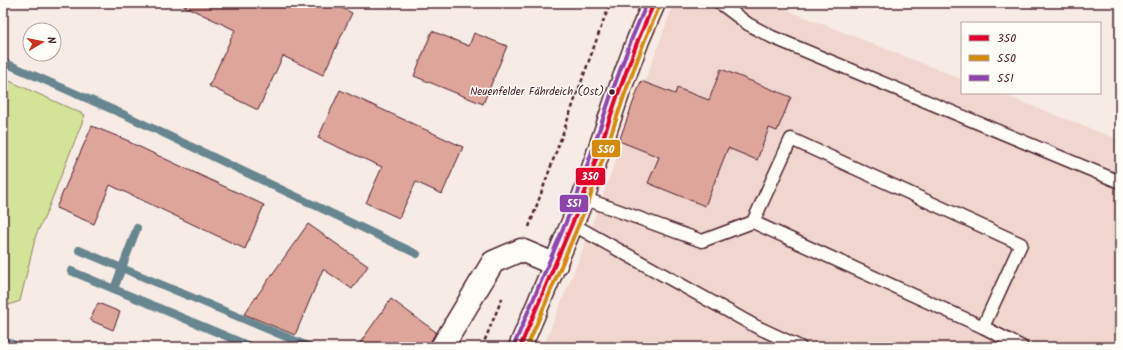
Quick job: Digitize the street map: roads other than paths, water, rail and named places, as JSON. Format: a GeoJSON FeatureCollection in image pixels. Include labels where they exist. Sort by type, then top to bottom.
{"type":"FeatureCollection","features":[{"type":"Feature","properties":{"kind":"street"},"geometry":{"type":"LineString","coordinates":[[520,347],[556,265],[572,224],[638,40],[654,3]]}},
{"type":"Feature","properties":{"kind":"street"},"geometry":{"type":"LineString","coordinates":[[442,347],[493,262],[521,250],[556,265]]}},
{"type":"Feature","properties":{"kind":"lane"},"geometry":{"type":"LineString","coordinates":[[720,3],[748,24],[772,37],[1120,182]]}},
{"type":"Feature","properties":{"kind":"lane"},"geometry":{"type":"LineString","coordinates":[[582,198],[702,241],[753,222],[791,139],[1021,244],[983,327]]}},
{"type":"Feature","properties":{"kind":"lane"},"geometry":{"type":"LineString","coordinates":[[753,222],[983,327],[1022,347]]}},
{"type":"Feature","properties":{"kind":"lane"},"geometry":{"type":"LineString","coordinates":[[572,224],[755,326],[800,347]]}},
{"type":"Feature","properties":{"kind":"waterway"},"geometry":{"type":"LineString","coordinates":[[3,62],[125,115],[417,254]]}},
{"type":"Feature","properties":{"kind":"waterway"},"geometry":{"type":"LineString","coordinates":[[114,289],[137,228]]}},
{"type":"Feature","properties":{"kind":"waterway"},"geometry":{"type":"LineString","coordinates":[[79,250],[310,347]]}},
{"type":"Feature","properties":{"kind":"waterway"},"geometry":{"type":"LineString","coordinates":[[71,271],[252,347]]}},
{"type":"Feature","properties":{"kind":"waterway"},"geometry":{"type":"LineString","coordinates":[[3,340],[19,347]]}},
{"type":"Feature","properties":{"kind":"place","name":"Neuenfelder Fährdeich (Ost)"},"geometry":{"type":"Point","coordinates":[612,92]}}]}
